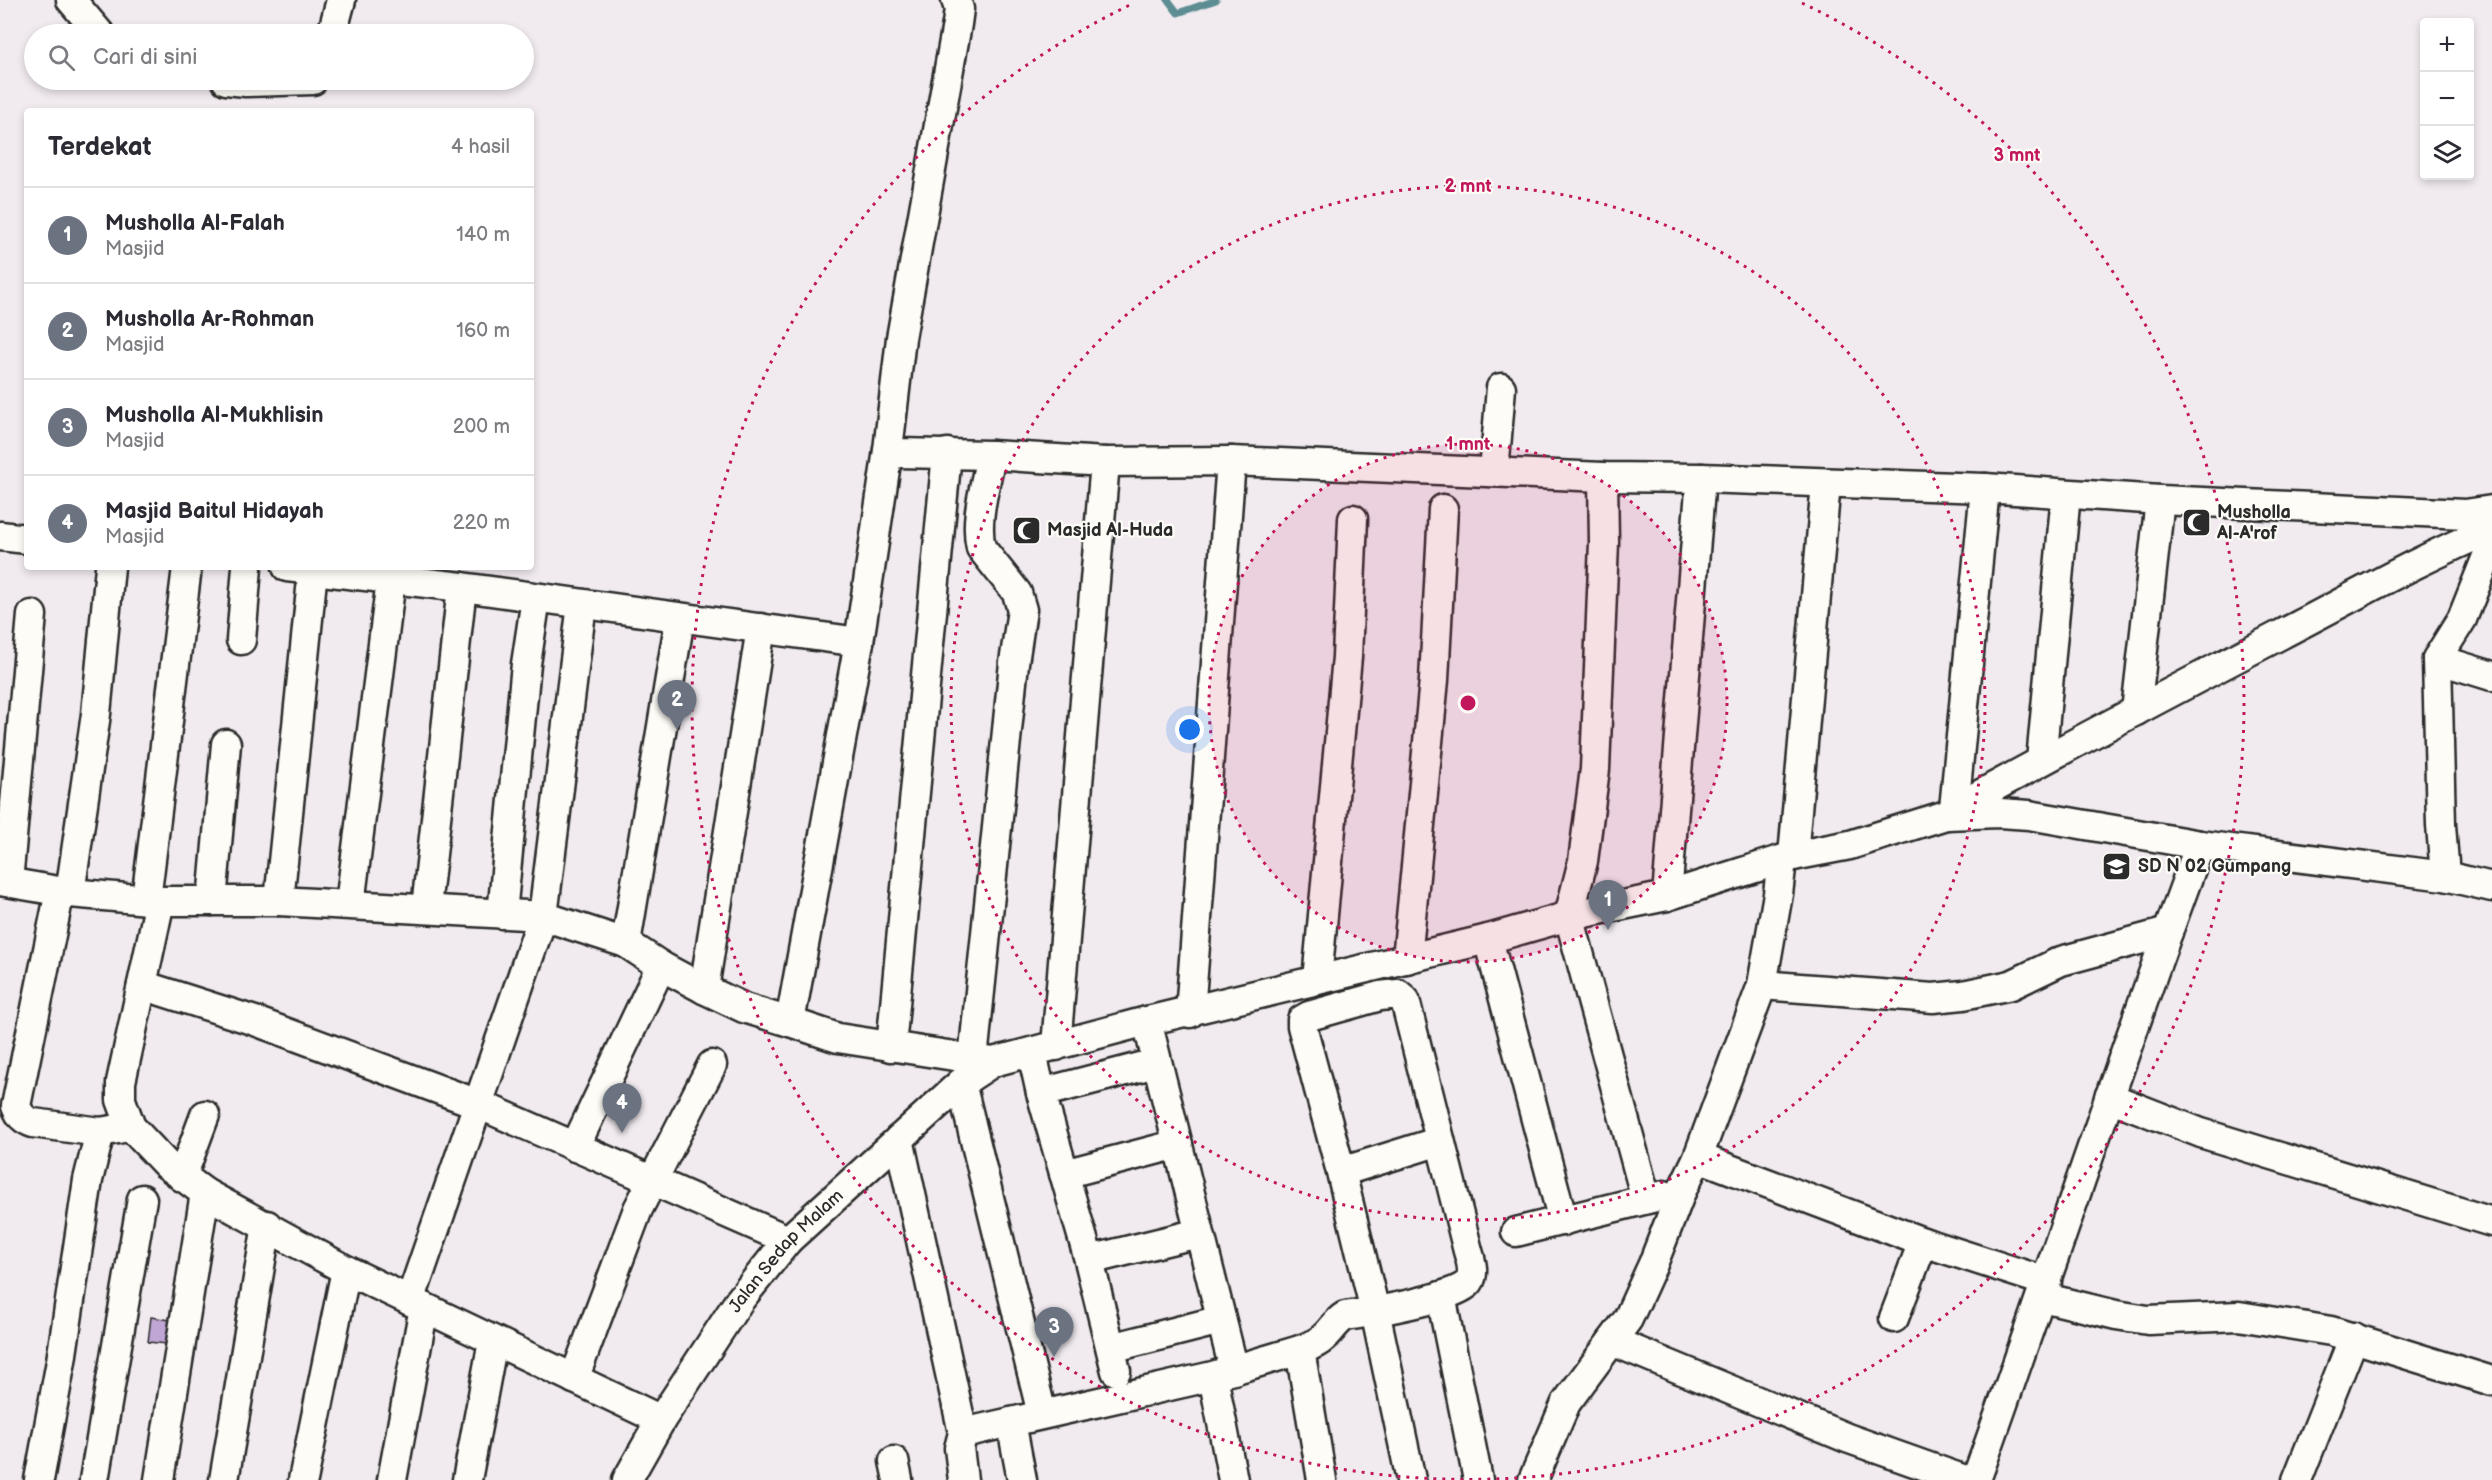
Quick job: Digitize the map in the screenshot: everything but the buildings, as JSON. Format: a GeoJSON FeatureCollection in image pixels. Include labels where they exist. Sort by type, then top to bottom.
{"type":"FeatureCollection","features":[{"type":"Feature","properties":{"kind":"street"},"geometry":{"type":"LineString","coordinates":[[71,0],[91,24]]}},
{"type":"Feature","properties":{"kind":"street"},"geometry":{"type":"LineString","coordinates":[[335,24],[341,0]]}},
{"type":"Feature","properties":{"kind":"street"},"geometry":{"type":"LineString","coordinates":[[790,1022],[859,642],[888,450],[901,338],[957,24],[959,9],[956,0]]}},
{"type":"Feature","properties":{"kind":"street"},"geometry":{"type":"LineString","coordinates":[[1494,472],[1501,388]]}},
{"type":"Feature","properties":{"kind":"street"},"geometry":{"type":"LineString","coordinates":[[888,450],[898,453],[947,453],[1105,462],[1232,461],[1603,477],[1701,478],[1984,488],[2160,500],[2465,514],[2492,510]]}},
{"type":"Feature","properties":{"kind":"street"},"geometry":{"type":"LineString","coordinates":[[891,1047],[947,453]]}},
{"type":"Feature","properties":{"kind":"street"},"geometry":{"type":"LineString","coordinates":[[991,455],[980,516],[979,540],[981,548],[1017,593],[1022,610],[1014,663],[975,1068],[1042,1414]]}},
{"type":"Feature","properties":{"kind":"street"},"geometry":{"type":"LineString","coordinates":[[1190,1012],[1232,461]]}},
{"type":"Feature","properties":{"kind":"street"},"geometry":{"type":"LineString","coordinates":[[1105,462],[1041,1093],[1089,1260],[1114,1359],[1221,1320]]}},
{"type":"Feature","properties":{"kind":"street"},"geometry":{"type":"LineString","coordinates":[[1603,477],[1604,542],[1595,769],[1583,861],[1569,916],[1646,1199]]}},
{"type":"Feature","properties":{"kind":"street"},"geometry":{"type":"LineString","coordinates":[[1667,896],[1701,478]]}},
{"type":"Feature","properties":{"kind":"street"},"geometry":{"type":"LineString","coordinates":[[1533,1480],[1566,1403],[1628,1319],[1698,1157],[1762,985],[1778,894],[1787,858],[1826,483]]}},
{"type":"Feature","properties":{"kind":"street"},"geometry":{"type":"LineString","coordinates":[[1950,812],[1984,488]]}},
{"type":"Feature","properties":{"kind":"street"},"geometry":{"type":"LineString","coordinates":[[2040,761],[2066,494]]}},
{"type":"Feature","properties":{"kind":"street"},"geometry":{"type":"LineString","coordinates":[[2136,711],[2160,500]]}},
{"type":"Feature","properties":{"kind":"street"},"geometry":{"type":"LineString","coordinates":[[1407,959],[1434,680],[1443,509]]}},
{"type":"Feature","properties":{"kind":"street"},"geometry":{"type":"LineString","coordinates":[[1346,1005],[1328,978],[1353,519]]}},
{"type":"Feature","properties":{"kind":"street"},"geometry":{"type":"LineString","coordinates":[[32,615],[4,881],[65,892],[153,900],[279,901],[543,916],[626,943],[661,966],[744,1008],[838,1038],[891,1047],[975,1068],[1147,1021],[1488,939],[1569,916],[1667,896],[1787,858],[1850,845],[1950,812],[2040,761],[2410,567],[2492,530]]}},
{"type":"Feature","properties":{"kind":"street"},"geometry":{"type":"LineString","coordinates":[[0,536],[24,539]]}},
{"type":"Feature","properties":{"kind":"street"},"geometry":{"type":"LineString","coordinates":[[2445,876],[2441,825],[2437,659],[2462,619],[2492,544]]}},
{"type":"Feature","properties":{"kind":"street"},"geometry":{"type":"LineString","coordinates":[[110,570],[96,714],[65,892],[16,1106],[19,1114],[25,1120],[33,1123],[100,1132],[131,1127]]}},
{"type":"Feature","properties":{"kind":"street"},"geometry":{"type":"LineString","coordinates":[[187,570],[153,900],[142,985],[121,1082],[121,1100],[131,1127],[194,1185],[346,1270],[661,1420]]}},
{"type":"Feature","properties":{"kind":"street"},"geometry":{"type":"LineString","coordinates":[[241,640],[248,570]]}},
{"type":"Feature","properties":{"kind":"street"},"geometry":{"type":"LineString","coordinates":[[279,901],[300,570]]}},
{"type":"Feature","properties":{"kind":"street"},"geometry":{"type":"LineString","coordinates":[[315,570],[462,587],[859,642]]}},
{"type":"Feature","properties":{"kind":"street"},"geometry":{"type":"LineString","coordinates":[[350,904],[391,580]]}},
{"type":"Feature","properties":{"kind":"street"},"geometry":{"type":"LineString","coordinates":[[426,908],[462,587]]}},
{"type":"Feature","properties":{"kind":"street"},"geometry":{"type":"LineString","coordinates":[[502,914],[526,664],[536,597]]}},
{"type":"Feature","properties":{"kind":"street"},"geometry":{"type":"LineString","coordinates":[[392,1480],[417,1304],[478,1104],[543,916],[582,604]]}},
{"type":"Feature","properties":{"kind":"street"},"geometry":{"type":"LineString","coordinates":[[626,943],[680,618]]}},
{"type":"Feature","properties":{"kind":"street"},"geometry":{"type":"LineString","coordinates":[[704,989],[761,628]]}},
{"type":"Feature","properties":{"kind":"street"},"geometry":{"type":"LineString","coordinates":[[2437,659],[2492,676]]}},
{"type":"Feature","properties":{"kind":"street"},"geometry":{"type":"LineString","coordinates":[[212,901],[226,744]]}},
{"type":"Feature","properties":{"kind":"street"},"geometry":{"type":"LineString","coordinates":[[1950,812],[2029,815],[2200,845],[2445,876],[2492,887]]}},
{"type":"Feature","properties":{"kind":"street"},"geometry":{"type":"LineString","coordinates":[[1976,1480],[2044,1290],[2109,1097],[2200,845]]}},
{"type":"Feature","properties":{"kind":"street"},"geometry":{"type":"LineString","coordinates":[[1762,985],[1933,998],[1963,995],[2011,985],[2061,961],[2168,932]]}},
{"type":"Feature","properties":{"kind":"street"},"geometry":{"type":"LineString","coordinates":[[1488,939],[1563,1221]]}},
{"type":"Feature","properties":{"kind":"street"},"geometry":{"type":"LineString","coordinates":[[575,1147],[661,966]]}},
{"type":"Feature","properties":{"kind":"street"},"geometry":{"type":"LineString","coordinates":[[142,985],[255,1021],[478,1104],[788,1240]]}},
{"type":"Feature","properties":{"kind":"street"},"geometry":{"type":"LineString","coordinates":[[963,1434],[1223,1373],[1316,1344],[1325,1337],[1335,1322],[1345,1317],[1375,1311],[1441,1296],[1463,1289],[1471,1280],[1472,1269],[1405,1000],[1398,994],[1380,996],[1309,1016],[1302,1020],[1302,1026],[1375,1311],[1411,1480]]}},
{"type":"Feature","properties":{"kind":"street"},"geometry":{"type":"LineString","coordinates":[[1147,1021],[1221,1320],[1223,1373],[1233,1480]]}},
{"type":"Feature","properties":{"kind":"street"},"geometry":{"type":"LineString","coordinates":[[1041,1093],[1156,1063]]}},
{"type":"Feature","properties":{"kind":"street"},"geometry":{"type":"LineString","coordinates":[[574,1379],[626,1238],[712,1065]]}},
{"type":"Feature","properties":{"kind":"street","name":"Jalan Sedap Malam"},"geometry":{"type":"LineString","coordinates":[[627,1480],[661,1420],[739,1301],[788,1240],[975,1068]]}},
{"type":"Feature","properties":{"kind":"street"},"geometry":{"type":"LineString","coordinates":[[2109,1097],[2201,1133],[2492,1222]]}},
{"type":"Feature","properties":{"kind":"street"},"geometry":{"type":"LineString","coordinates":[[159,1480],[194,1185],[205,1115]]}},
{"type":"Feature","properties":{"kind":"street"},"geometry":{"type":"LineString","coordinates":[[39,1480],[61,1361],[88,1180],[100,1132]]}},
{"type":"Feature","properties":{"kind":"street"},"geometry":{"type":"LineString","coordinates":[[899,1139],[963,1434],[959,1448],[963,1480]]}},
{"type":"Feature","properties":{"kind":"street"},"geometry":{"type":"LineString","coordinates":[[1341,1172],[1440,1142]]}},
{"type":"Feature","properties":{"kind":"street"},"geometry":{"type":"LineString","coordinates":[[1064,1174],[1178,1144]]}},
{"type":"Feature","properties":{"kind":"street"},"geometry":{"type":"LineString","coordinates":[[1698,1157],[2044,1290],[2116,1315],[2183,1320],[2239,1316],[2354,1337],[2492,1381]]}},
{"type":"Feature","properties":{"kind":"street"},"geometry":{"type":"LineString","coordinates":[[1516,1232],[1681,1192]]}},
{"type":"Feature","properties":{"kind":"street"},"geometry":{"type":"LineString","coordinates":[[94,1480],[142,1199]]}},
{"type":"Feature","properties":{"kind":"street"},"geometry":{"type":"LineString","coordinates":[[224,1480],[267,1225]]}},
{"type":"Feature","properties":{"kind":"street"},"geometry":{"type":"LineString","coordinates":[[1089,1260],[1199,1233]]}},
{"type":"Feature","properties":{"kind":"street"},"geometry":{"type":"LineString","coordinates":[[1894,1318],[1923,1242]]}},
{"type":"Feature","properties":{"kind":"street"},"geometry":{"type":"LineString","coordinates":[[303,1480],[346,1270]]}},
{"type":"Feature","properties":{"kind":"street"},"geometry":{"type":"LineString","coordinates":[[1441,1296],[1478,1480]]}},
{"type":"Feature","properties":{"kind":"street"},"geometry":{"type":"LineString","coordinates":[[2297,1480],[2354,1337]]}},
{"type":"Feature","properties":{"kind":"street"},"geometry":{"type":"LineString","coordinates":[[467,1480],[493,1341]]}},
{"type":"Feature","properties":{"kind":"street"},"geometry":{"type":"LineString","coordinates":[[1612,1341],[1847,1438],[1965,1480]]}},
{"type":"Feature","properties":{"kind":"street"},"geometry":{"type":"LineString","coordinates":[[1300,1350],[1322,1480]]}},
{"type":"Feature","properties":{"kind":"street"},"geometry":{"type":"LineString","coordinates":[[1011,1422],[1022,1480]]}},
{"type":"Feature","properties":{"kind":"waterway"},"geometry":{"type":"LineString","coordinates":[[1168,0],[1178,13],[1216,0]]}},
{"type":"Feature","properties":{"kind":"place","name":"Musholla Al-A'rof"},"geometry":{"type":"Point","coordinates":[2196,522]}},
{"type":"Feature","properties":{"kind":"place","name":"Masjid Al-Huda"},"geometry":{"type":"Point","coordinates":[1026,530]}},
{"type":"Feature","properties":{"kind":"place","name":"Musholla Ar-Rohman"},"geometry":{"type":"Point","coordinates":[677,730]}},
{"type":"Feature","properties":{"kind":"place","name":"SD N 02 Gumpang"},"geometry":{"type":"Point","coordinates":[2117,866]}},
{"type":"Feature","properties":{"kind":"place","name":"Musholla Al-Falah"},"geometry":{"type":"Point","coordinates":[1608,930]}},
{"type":"Feature","properties":{"kind":"place","name":"Masjid Baitul Hidayah"},"geometry":{"type":"Point","coordinates":[622,1133]}},
{"type":"Feature","properties":{"kind":"place","name":"Musholla Al-Mukhlisin"},"geometry":{"type":"Point","coordinates":[1054,1357]}}]}
